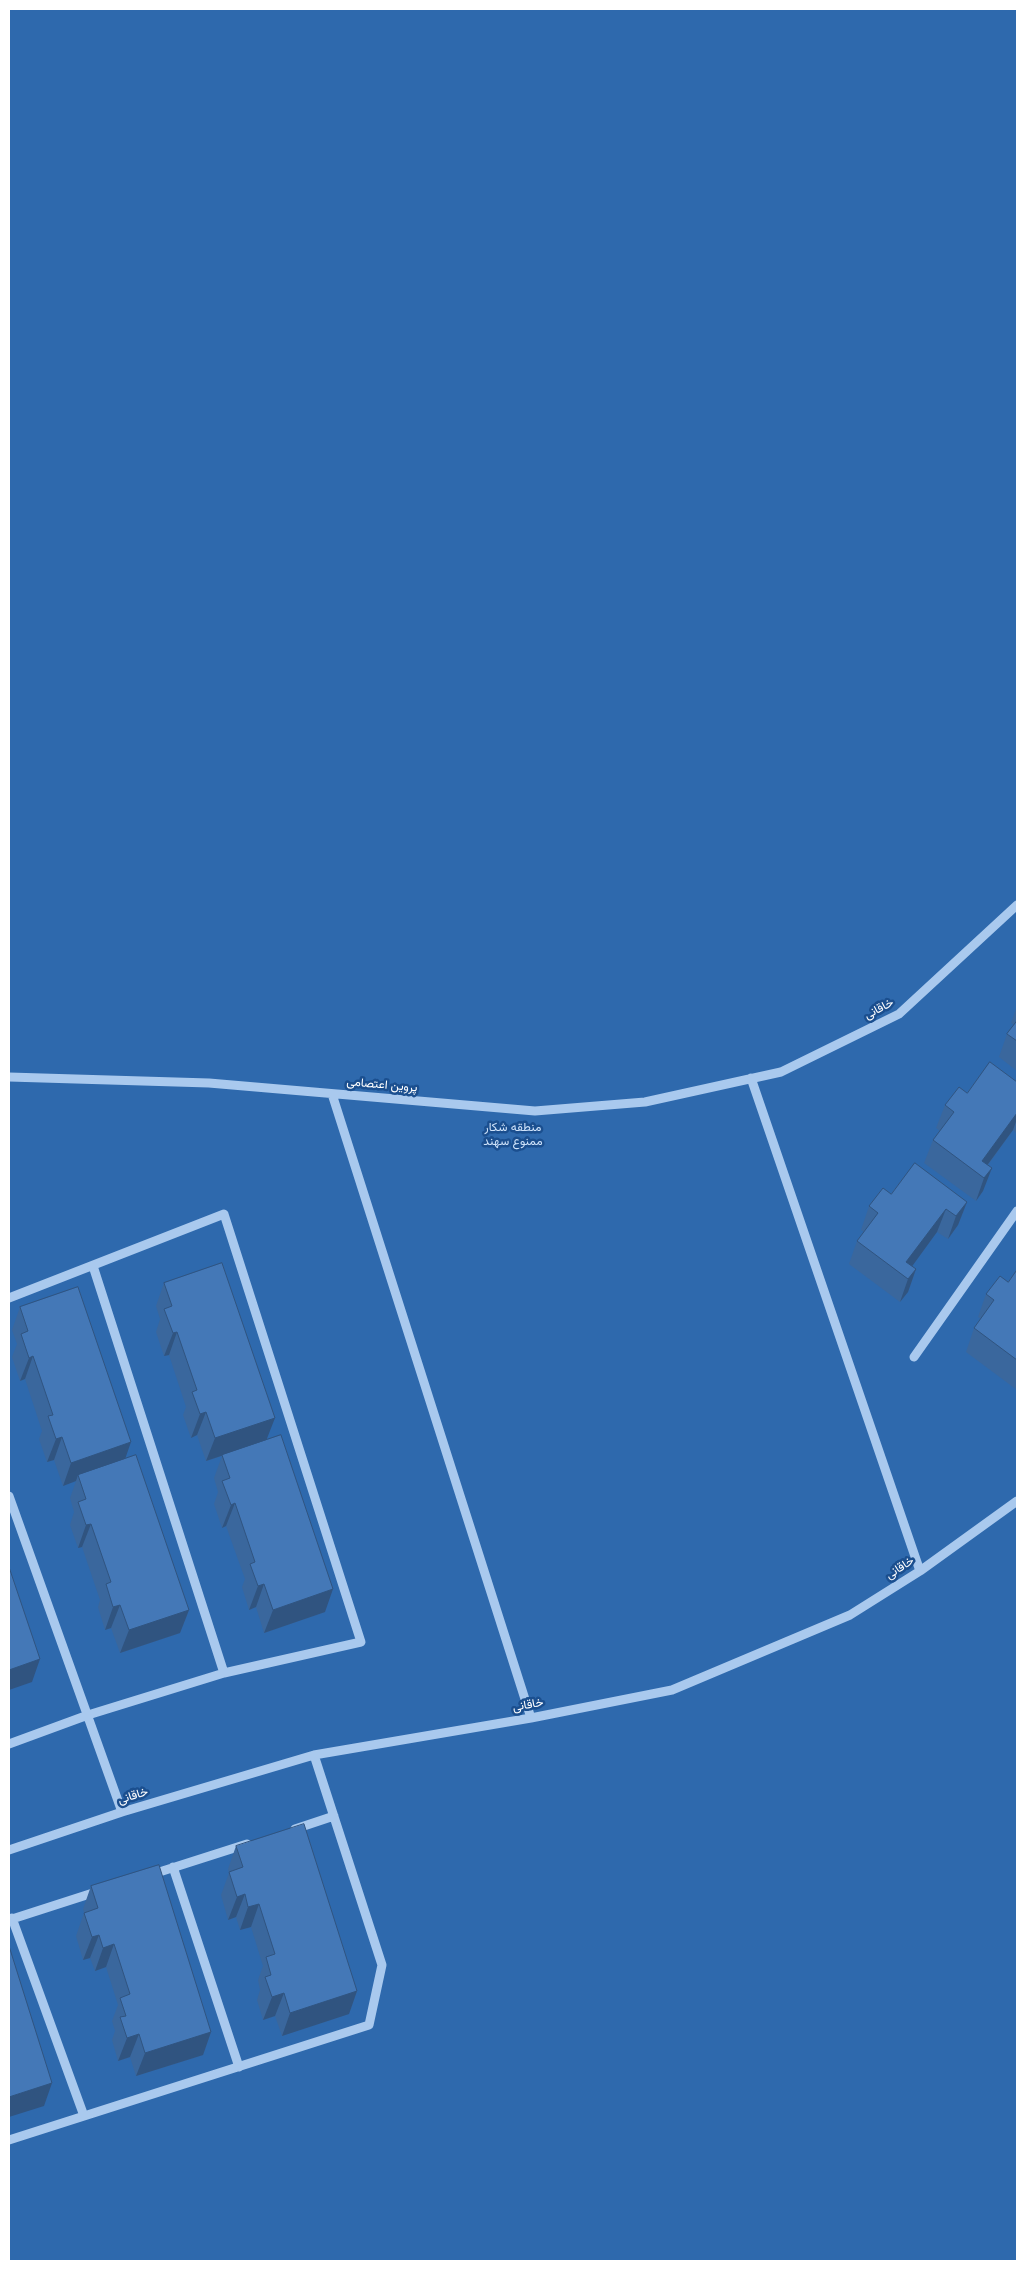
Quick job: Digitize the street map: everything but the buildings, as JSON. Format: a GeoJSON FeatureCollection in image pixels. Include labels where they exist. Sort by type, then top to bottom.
{"type":"FeatureCollection","features":[{"type":"Feature","properties":{"kind":"street","name":"خاقانی"},"geometry":{"type":"LineString","coordinates":[[751,1078],[781,1072],[898,1014],[1017,905]]}},
{"type":"Feature","properties":{"kind":"street","name":"پروین اعتصامی"},"geometry":{"type":"LineString","coordinates":[[9,1077],[208,1083],[535,1111],[645,1102],[751,1078]]}},
{"type":"Feature","properties":{"kind":"street"},"geometry":{"type":"LineString","coordinates":[[751,1078],[920,1571]]}},
{"type":"Feature","properties":{"kind":"street"},"geometry":{"type":"LineString","coordinates":[[332,1094],[531,1718]]}},
{"type":"Feature","properties":{"kind":"street"},"geometry":{"type":"LineString","coordinates":[[914,1357],[1017,1211]]}},
{"type":"Feature","properties":{"kind":"street"},"geometry":{"type":"LineString","coordinates":[[9,1298],[224,1214],[361,1642],[224,1673],[88,1715],[9,1744]]}},
{"type":"Feature","properties":{"kind":"street"},"geometry":{"type":"LineString","coordinates":[[92,1266],[224,1673]]}},
{"type":"Feature","properties":{"kind":"street"},"geometry":{"type":"LineString","coordinates":[[9,1496],[122,1812]]}},
{"type":"Feature","properties":{"kind":"street","name":"خاقانی"},"geometry":{"type":"LineString","coordinates":[[9,1850],[122,1812],[314,1756],[531,1718],[672,1690],[850,1615],[920,1571],[1017,1501]]}},
{"type":"Feature","properties":{"kind":"street"},"geometry":{"type":"LineString","coordinates":[[9,2140],[369,2025],[382,1964],[314,1756]]}},
{"type":"Feature","properties":{"kind":"street"},"geometry":{"type":"LineString","coordinates":[[287,1831],[334,1816]]}},
{"type":"Feature","properties":{"kind":"street"},"geometry":{"type":"LineString","coordinates":[[145,1876],[258,1840]]}},
{"type":"Feature","properties":{"kind":"street"},"geometry":{"type":"LineString","coordinates":[[174,1868],[239,2068]]}},
{"type":"Feature","properties":{"kind":"street"},"geometry":{"type":"LineString","coordinates":[[84,2116],[11,1919],[107,1888]]}},
{"type":"Feature","properties":{"kind":"green space","name":"منطقه شکار ممنوع سهند"},"geometry":{"type":"Polygon","coordinates":[[[9,9],[1017,9],[1017,2261],[9,2261],[9,9]]]}}]}
